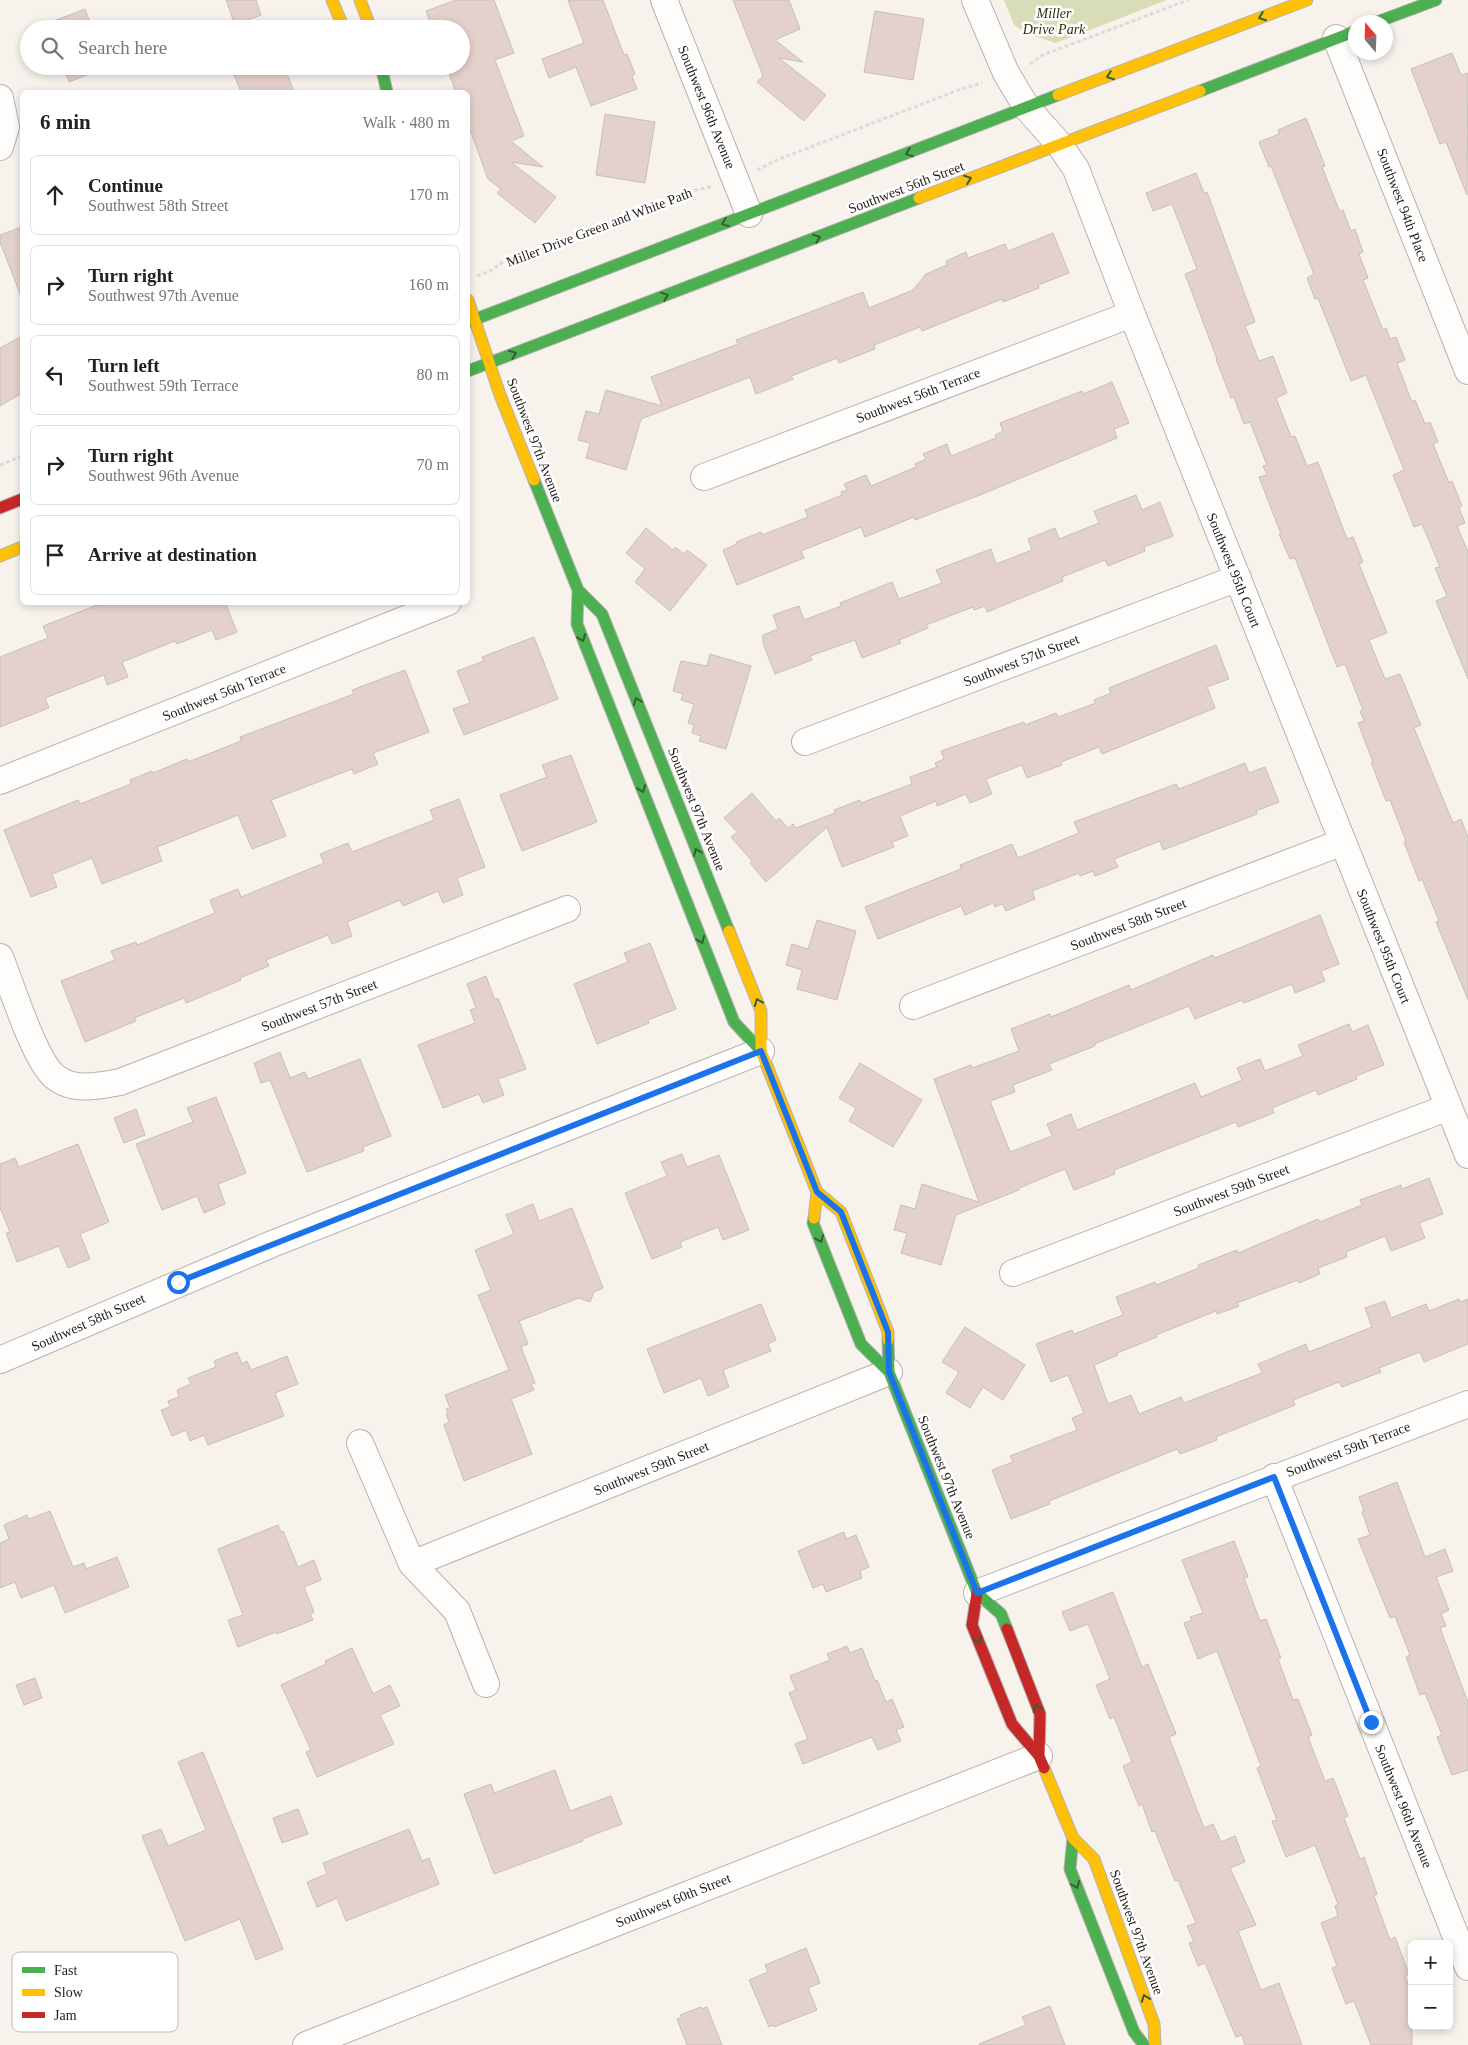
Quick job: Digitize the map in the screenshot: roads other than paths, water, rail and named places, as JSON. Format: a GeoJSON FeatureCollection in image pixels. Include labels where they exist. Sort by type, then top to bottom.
{"type":"FeatureCollection","features":[{"type":"Feature","properties":{"kind":"street"},"geometry":{"type":"LineString","coordinates":[[332,0],[340,20]]}},
{"type":"Feature","properties":{"kind":"street"},"geometry":{"type":"LineString","coordinates":[[360,0],[368,20]]}},
{"type":"Feature","properties":{"kind":"street","name":"Southwest 96th Avenue"},"geometry":{"type":"LineString","coordinates":[[664,0],[748,214]]}},
{"type":"Feature","properties":{"kind":"street","name":"Southwest 95th Court"},"geometry":{"type":"LineString","coordinates":[[975,0],[1000,62],[1027,108],[1059,144],[1078,175],[1468,1155]]}},
{"type":"Feature","properties":{"kind":"street"},"geometry":{"type":"LineString","coordinates":[[471,321],[1307,0]]}},
{"type":"Feature","properties":{"kind":"street"},"geometry":{"type":"LineString","coordinates":[[1393,16],[1436,0]]}},
{"type":"Feature","properties":{"kind":"street","name":"Southwest 56th Street"},"geometry":{"type":"LineString","coordinates":[[470,370],[1346,35]]}},
{"type":"Feature","properties":{"kind":"street","name":"Southwest 94th Place"},"geometry":{"type":"LineString","coordinates":[[1346,35],[1468,371]]}},
{"type":"Feature","properties":{"kind":"street"},"geometry":{"type":"LineString","coordinates":[[377,75],[382,80]]}},
{"type":"Feature","properties":{"kind":"street"},"geometry":{"type":"LineString","coordinates":[[381,75],[386,90]]}},
{"type":"Feature","properties":{"kind":"street"},"geometry":{"type":"LineString","coordinates":[[0,98],[6,127],[0,147]]}},
{"type":"Feature","properties":{"kind":"street","name":"Southwest 56th Terrace"},"geometry":{"type":"LineString","coordinates":[[704,477],[1132,314]]}},
{"type":"Feature","properties":{"kind":"street","name":"Southwest 97th Avenue"},"geometry":{"type":"LineString","coordinates":[[471,321],[578,590],[602,614],[761,1010],[761,1051]]}},
{"type":"Feature","properties":{"kind":"street"},"geometry":{"type":"LineString","coordinates":[[0,508],[20,500]]}},
{"type":"Feature","properties":{"kind":"street"},"geometry":{"type":"LineString","coordinates":[[0,556],[20,549]]}},
{"type":"Feature","properties":{"kind":"street","name":"Southwest 57th Street"},"geometry":{"type":"LineString","coordinates":[[805,742],[1238,578]]}},
{"type":"Feature","properties":{"kind":"street","name":"Southwest 97th Avenue"},"geometry":{"type":"LineString","coordinates":[[578,590],[576,624],[734,1022],[761,1051],[817,1192],[841,1212],[888,1332],[889,1372],[977,1593],[1001,1614],[1040,1714],[1040,1756]]}},
{"type":"Feature","properties":{"kind":"street","name":"Southwest 56th Terrace"},"geometry":{"type":"LineString","coordinates":[[0,781],[440,605]]}},
{"type":"Feature","properties":{"kind":"street","name":"Southwest 58th Street"},"geometry":{"type":"LineString","coordinates":[[913,1006],[1342,842]]}},
{"type":"Feature","properties":{"kind":"street","name":"Southwest 57th Street"},"geometry":{"type":"LineString","coordinates":[[0,957],[37,1050],[54,1076],[68,1084],[84,1087],[100,1086],[120,1082],[567,910]]}},
{"type":"Feature","properties":{"kind":"street","name":"Southwest 58th Street"},"geometry":{"type":"LineString","coordinates":[[0,1360],[263,1247],[761,1051]]}},
{"type":"Feature","properties":{"kind":"street","name":"Southwest 59th Street"},"geometry":{"type":"LineString","coordinates":[[1013,1273],[1449,1107]]}},
{"type":"Feature","properties":{"kind":"street","name":"Southwest 97th Avenue"},"geometry":{"type":"LineString","coordinates":[[817,1192],[813,1223],[861,1344],[889,1372]]}},
{"type":"Feature","properties":{"kind":"street","name":"Southwest 59th Street"},"geometry":{"type":"LineString","coordinates":[[412,1564],[889,1372]]}},
{"type":"Feature","properties":{"kind":"street","name":"Southwest 59th Terrace"},"geometry":{"type":"LineString","coordinates":[[977,1593],[1274,1477],[1468,1404]]}},
{"type":"Feature","properties":{"kind":"street"},"geometry":{"type":"LineString","coordinates":[[360,1443],[412,1564],[457,1611],[486,1684]]}},
{"type":"Feature","properties":{"kind":"street","name":"Southwest 96th Avenue"},"geometry":{"type":"LineString","coordinates":[[1274,1477],[1468,1966]]}},
{"type":"Feature","properties":{"kind":"street","name":"Southwest 97th Avenue"},"geometry":{"type":"LineString","coordinates":[[977,1593],[972,1625],[1012,1724],[1040,1756],[1073,1838],[1094,1859],[1154,2024],[1155,2045]]}},
{"type":"Feature","properties":{"kind":"street","name":"Southwest 60th Street"},"geometry":{"type":"LineString","coordinates":[[306,2045],[1040,1756]]}},
{"type":"Feature","properties":{"kind":"street","name":"Southwest 97th Avenue"},"geometry":{"type":"LineString","coordinates":[[1073,1838],[1070,1869],[1134,2032],[1144,2045]]}},
{"type":"Feature","properties":{"kind":"park label","name":"Miller Drive Park"},"geometry":{"type":"Point","coordinates":[1054,22]}}]}
